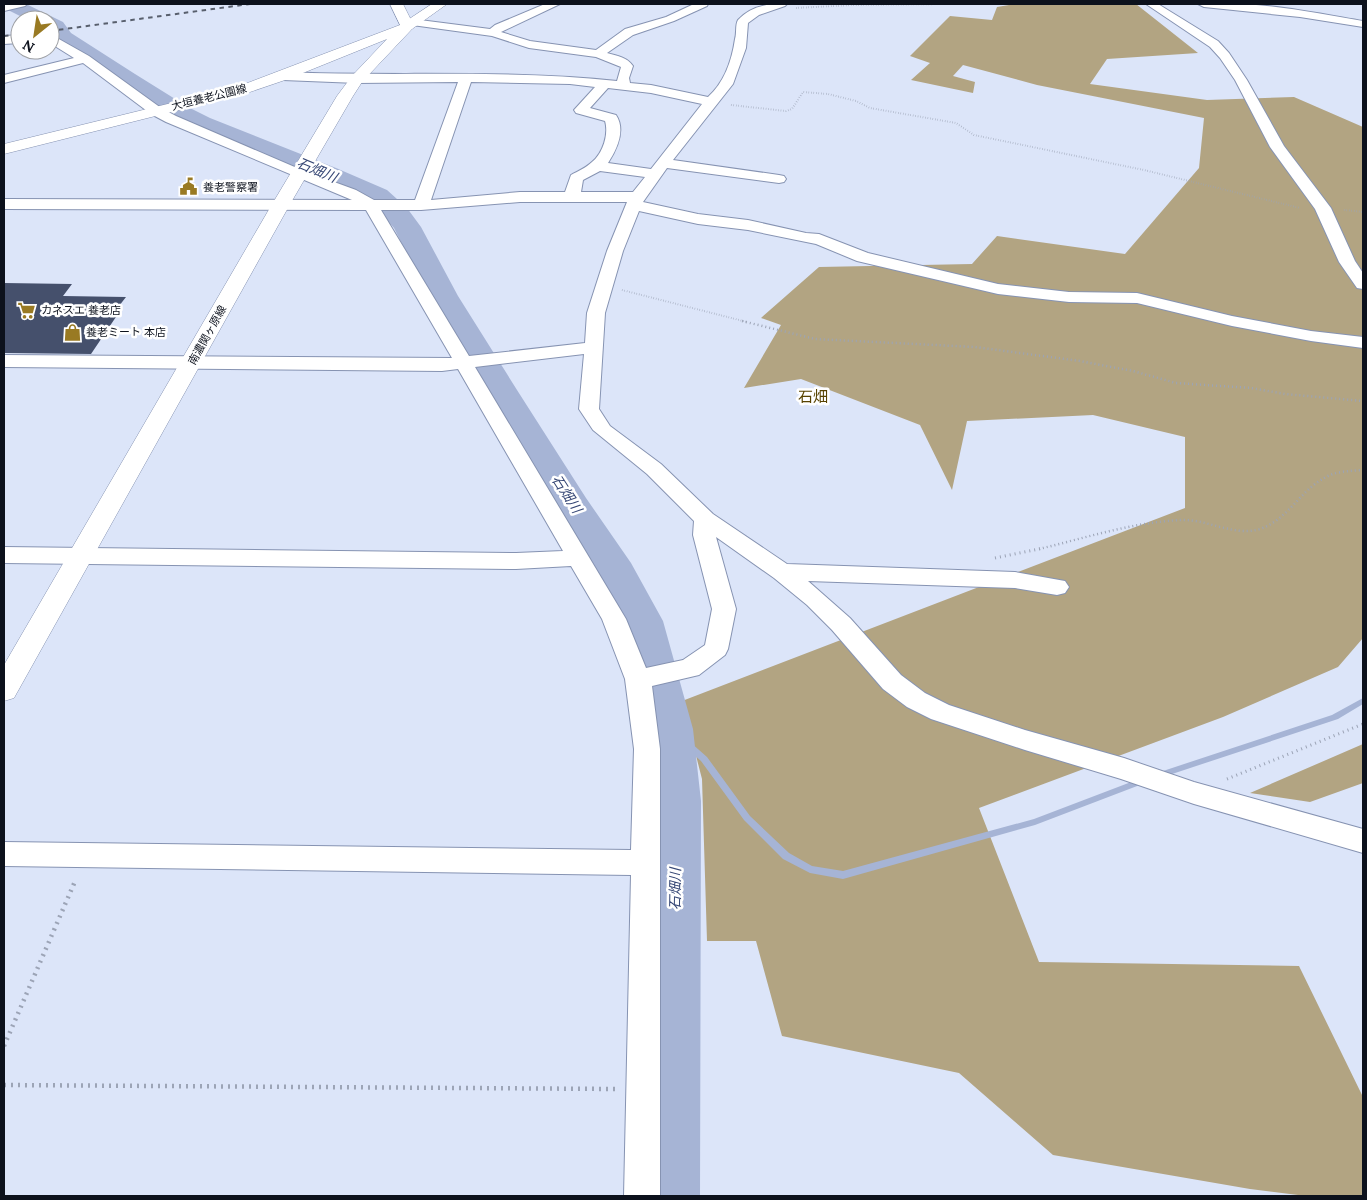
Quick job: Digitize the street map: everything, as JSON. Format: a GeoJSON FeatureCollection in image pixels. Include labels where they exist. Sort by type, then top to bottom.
{"type":"FeatureCollection","features":[{"type":"Feature","properties":{"kind":"main road"},"geometry":{"type":"LineString","coordinates":[[397,4],[410,24]]}},
{"type":"Feature","properties":{"kind":"main road","name":"南濃関ヶ原線"},"geometry":{"type":"LineString","coordinates":[[4,690],[280,206],[357,79],[410,24],[440,4]]}},
{"type":"Feature","properties":{"kind":"main road","name":"大垣養老公園線"},"geometry":{"type":"LineString","coordinates":[[4,149],[242,90],[282,76],[410,24]]}},
{"type":"Feature","properties":{"kind":"street"},"geometry":{"type":"LineString","coordinates":[[4,7],[21,4]]}},
{"type":"Feature","properties":{"kind":"street"},"geometry":{"type":"LineString","coordinates":[[493,33],[499,27],[554,4]]}},
{"type":"Feature","properties":{"kind":"street"},"geometry":{"type":"LineString","coordinates":[[598,54],[629,32],[704,4]]}},
{"type":"Feature","properties":{"kind":"street"},"geometry":{"type":"LineString","coordinates":[[781,4],[766,8],[751,8],[742,22],[744,32],[734,65],[722,91],[711,102],[635,201],[603,285],[596,313],[589,409],[603,430],[654,468],[705,519],[782,572],[815,599],[841,624],[892,682],[916,700],[940,712],[1124,769],[1194,793],[1363,841]]}},
{"type":"Feature","properties":{"kind":"street"},"geometry":{"type":"LineString","coordinates":[[1151,4],[1214,44],[1225,56],[1241,80],[1277,147],[1323,208],[1347,262],[1363,284]]}},
{"type":"Feature","properties":{"kind":"street"},"geometry":{"type":"LineString","coordinates":[[1204,4],[1300,14],[1363,24]]}},
{"type":"Feature","properties":{"kind":"street"},"geometry":{"type":"LineString","coordinates":[[410,24],[493,33],[529,44],[598,54],[623,62],[627,66],[623,78],[624,85]]}},
{"type":"Feature","properties":{"kind":"street"},"geometry":{"type":"LineString","coordinates":[[60,44],[164,109],[170,119],[303,168],[375,205],[470,363],[614,619],[638,679],[647,749],[642,1196]]}},
{"type":"Feature","properties":{"kind":"street"},"geometry":{"type":"LineString","coordinates":[[4,79],[85,59]]}},
{"type":"Feature","properties":{"kind":"street"},"geometry":{"type":"LineString","coordinates":[[282,76],[357,79],[540,79],[624,85],[711,102]]}},
{"type":"Feature","properties":{"kind":"street"},"geometry":{"type":"LineString","coordinates":[[422,205],[466,78]]}},
{"type":"Feature","properties":{"kind":"street"},"geometry":{"type":"LineString","coordinates":[[598,166],[614,135],[613,121],[611,118],[581,110],[605,84]]}},
{"type":"Feature","properties":{"kind":"street"},"geometry":{"type":"LineString","coordinates":[[572,197],[576,178],[598,166],[779,179]]}},
{"type":"Feature","properties":{"kind":"street"},"geometry":{"type":"LineString","coordinates":[[4,204],[422,205],[520,197],[572,197],[635,201],[698,219],[748,225],[806,238],[819,239],[863,257],[990,287],[1069,297],[1137,298],[1232,321],[1311,336],[1363,342]]}},
{"type":"Feature","properties":{"kind":"street"},"geometry":{"type":"LineString","coordinates":[[4,362],[470,363],[592,348]]}},
{"type":"Feature","properties":{"kind":"street"},"geometry":{"type":"LineString","coordinates":[[638,679],[690,668],[716,649],[724,609],[704,535],[705,519]]}},
{"type":"Feature","properties":{"kind":"street"},"geometry":{"type":"LineString","coordinates":[[4,555],[516,561],[578,558]]}},
{"type":"Feature","properties":{"kind":"street"},"geometry":{"type":"LineString","coordinates":[[782,572],[1015,580],[1057,587]]}},
{"type":"Feature","properties":{"kind":"street"},"geometry":{"type":"LineString","coordinates":[[4,854],[647,863]]}},
{"type":"Feature","properties":{"kind":"path"},"geometry":{"type":"LineString","coordinates":[[766,8],[859,4],[943,4]]}},
{"type":"Feature","properties":{"kind":"path"},"geometry":{"type":"LineString","coordinates":[[711,102],[786,111],[792,109],[803,92],[828,94],[856,101],[870,108],[956,123],[963,127],[968,134],[1134,168],[1283,205],[1323,208]]}},
{"type":"Feature","properties":{"kind":"path"},"geometry":{"type":"LineString","coordinates":[[603,285],[815,339],[975,347],[1080,362],[1133,372],[1176,383],[1251,388],[1285,394],[1363,401]]}},
{"type":"Feature","properties":{"kind":"path"},"geometry":{"type":"LineString","coordinates":[[994,558],[1121,530],[1182,520],[1205,522],[1236,529],[1257,530],[1285,516],[1310,487],[1321,478],[1353,470],[1363,470]]}},
{"type":"Feature","properties":{"kind":"path"},"geometry":{"type":"LineString","coordinates":[[1194,793],[1363,724]]}},
{"type":"Feature","properties":{"kind":"path"},"geometry":{"type":"LineString","coordinates":[[4,1046],[87,855]]}},
{"type":"Feature","properties":{"kind":"path"},"geometry":{"type":"LineString","coordinates":[[4,1085],[644,1089]]}},
{"type":"Feature","properties":{"kind":"shaded area"},"geometry":{"type":"Polygon","coordinates":[[[1015,4],[1136,4],[1198,53],[1107,59],[1090,84],[1207,100],[1294,97],[1363,127],[1363,638],[1338,667],[1223,717],[979,808],[1039,962],[1299,966],[1363,1097],[1363,1196],[1306,1196],[1250,1189],[1053,1155],[959,1073],[782,1036],[756,941],[707,941],[702,779],[682,701],[1185,508],[1185,437],[1093,415],[967,421],[952,490],[920,425],[801,379],[744,388],[781,325],[761,318],[819,267],[972,264],[997,236],[1125,254],[1199,168],[1204,118],[1037,85],[963,65],[953,76],[975,82],[973,93],[911,80],[930,63],[910,56],[950,16],[992,20],[997,7],[1015,4]]]}},
{"type":"Feature","properties":{"kind":"shaded area"},"geometry":{"type":"Polygon","coordinates":[[[1363,744],[1363,783],[1310,802],[1250,793],[1363,744]]]}},
{"type":"Feature","properties":{"kind":"building"},"geometry":{"type":"Polygon","coordinates":[[[4,283],[72,284],[63,296],[126,297],[119,306],[122,308],[91,354],[4,353],[4,283]]]}},
{"type":"Feature","properties":{"kind":"waterway","name":"石畑川"},"geometry":{"type":"LineString","coordinates":[[11,4],[23,10]]}},
{"type":"Feature","properties":{"kind":"waterway","name":"石畑川"},"geometry":{"type":"LineString","coordinates":[[60,32],[64,37],[180,112],[202,123],[327,173],[378,196],[397,214],[407,227],[443,296],[500,390],[571,505],[611,563],[642,621],[670,729],[677,801],[669,1196]]}},
{"type":"Feature","properties":{"kind":"waterway"},"geometry":{"type":"LineString","coordinates":[[1157,776],[1335,717],[1363,701]]}},
{"type":"Feature","properties":{"kind":"waterway"},"geometry":{"type":"LineString","coordinates":[[670,729],[704,759],[747,818],[786,856],[810,869],[843,875],[1035,822],[1142,781]]}},
{"type":"Feature","properties":{"kind":"railway"},"geometry":{"type":"LineString","coordinates":[[60,30],[250,4]]}},
{"type":"Feature","properties":{"kind":"railway"},"geometry":{"type":"LineString","coordinates":[[4,36],[10,35]]}},
{"type":"Feature","properties":{"kind":"place","name":"養老警察署"},"geometry":{"type":"Point","coordinates":[189,187]}},
{"type":"Feature","properties":{"kind":"place","name":"カネスエ 養老店"},"geometry":{"type":"Point","coordinates":[27,310]}},
{"type":"Feature","properties":{"kind":"place","name":"養老ミート 本店"},"geometry":{"type":"Point","coordinates":[72,332]}},
{"type":"Feature","properties":{"kind":"district","name":"石畑"},"geometry":{"type":"Point","coordinates":[813,397]}}]}
